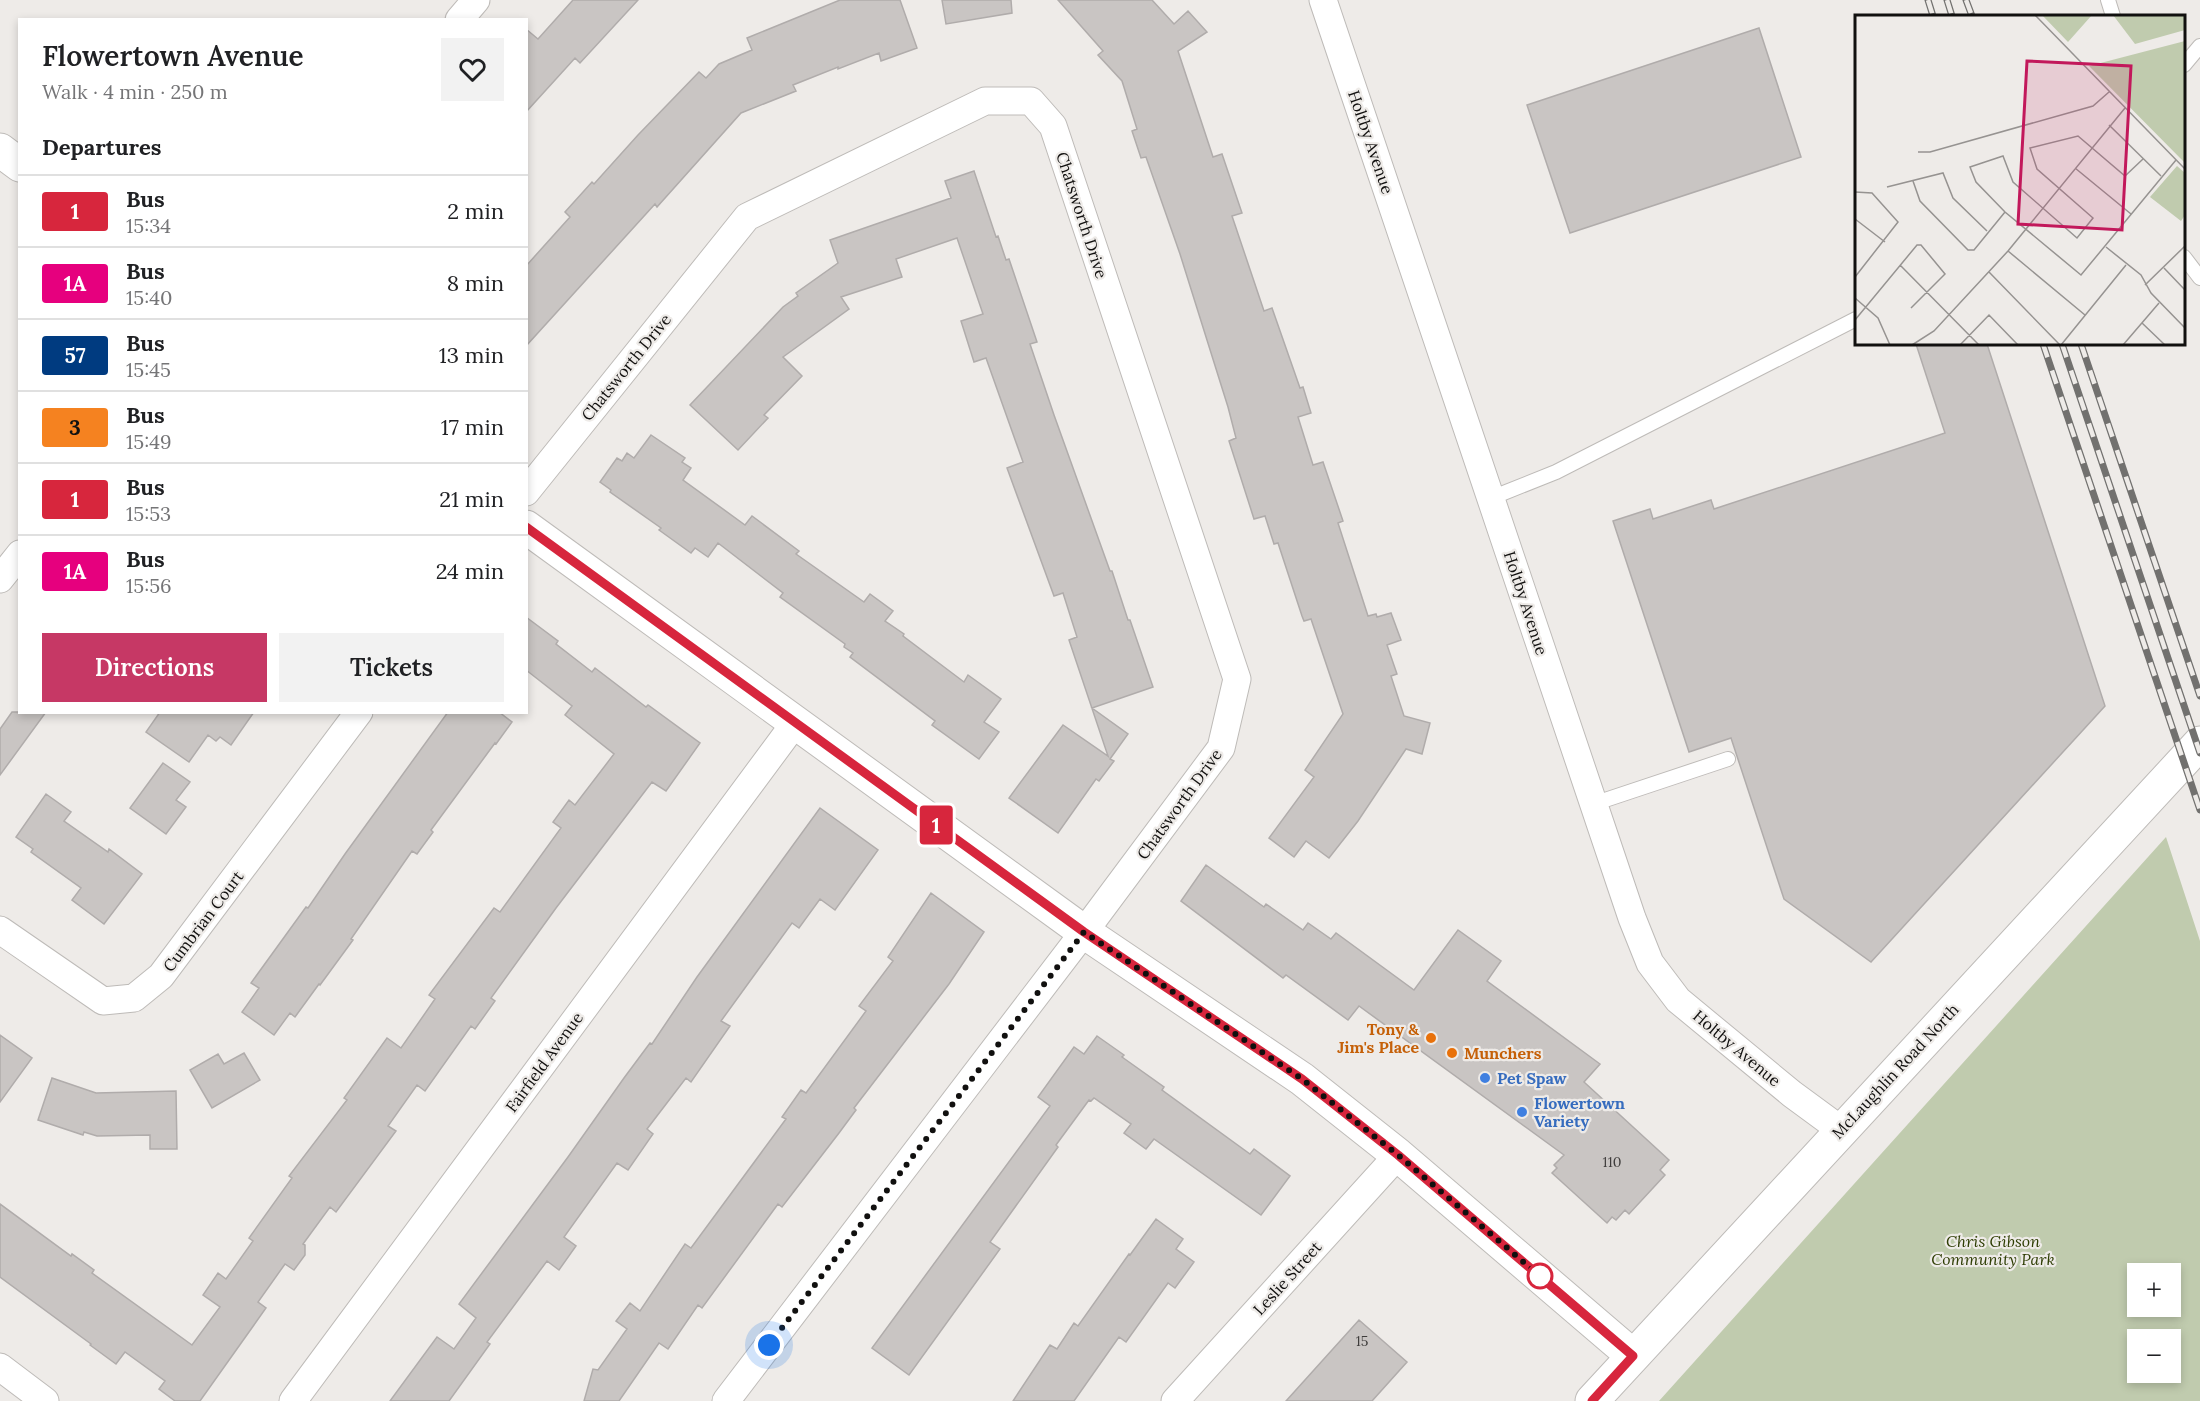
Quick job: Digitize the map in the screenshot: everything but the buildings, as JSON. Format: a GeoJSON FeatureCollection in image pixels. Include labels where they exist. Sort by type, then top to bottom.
{"type":"FeatureCollection","features":[{"type":"Feature","properties":{"kind":"street"},"geometry":{"type":"LineString","coordinates":[[461,18],[476,0]]}},
{"type":"Feature","properties":{"kind":"street","name":"Holtby Avenue"},"geometry":{"type":"LineString","coordinates":[[1323,0],[1593,804],[1650,963],[1678,1000],[1792,1094],[1840,1130]]}},
{"type":"Feature","properties":{"kind":"street","name":"Chatsworth Drive"},"geometry":{"type":"LineString","coordinates":[[528,490],[747,217],[985,101],[1031,101],[1053,126],[1237,679],[1221,748],[1084,932],[726,1401]]}},
{"type":"Feature","properties":{"kind":"street"},"geometry":{"type":"LineString","coordinates":[[0,150],[18,164]]}},
{"type":"Feature","properties":{"kind":"street"},"geometry":{"type":"LineString","coordinates":[[528,528],[1084,932],[1302,1079],[1398,1155],[1633,1356]]}},
{"type":"Feature","properties":{"kind":"street"},"geometry":{"type":"LineString","coordinates":[[0,579],[18,556]]}},
{"type":"Feature","properties":{"kind":"street","name":"Cumbrian Court"},"geometry":{"type":"LineString","coordinates":[[0,930],[103,1001],[134,998],[160,976],[357,714]]}},
{"type":"Feature","properties":{"kind":"street","name":"Fairfield Avenue"},"geometry":{"type":"LineString","coordinates":[[293,1401],[795,723]]}},
{"type":"Feature","properties":{"kind":"street","name":"McLaughlin Road North"},"geometry":{"type":"LineString","coordinates":[[1592,1401],[2200,743]]}},
{"type":"Feature","properties":{"kind":"street","name":"Leslie Street"},"geometry":{"type":"LineString","coordinates":[[1175,1401],[1398,1155]]}},
{"type":"Feature","properties":{"kind":"street"},"geometry":{"type":"LineString","coordinates":[[0,1367],[45,1401]]}},
{"type":"Feature","properties":{"kind":"lane"},"geometry":{"type":"LineString","coordinates":[[2108,0],[2113,15]]}},
{"type":"Feature","properties":{"kind":"lane"},"geometry":{"type":"LineString","coordinates":[[2185,64],[2200,46]]}},
{"type":"Feature","properties":{"kind":"lane"},"geometry":{"type":"LineString","coordinates":[[2185,258],[2200,278]]}},
{"type":"Feature","properties":{"kind":"lane"},"geometry":{"type":"LineString","coordinates":[[1491,498],[1556,472],[1855,320]]}},
{"type":"Feature","properties":{"kind":"lane"},"geometry":{"type":"LineString","coordinates":[[1593,804],[1728,759]]}},
{"type":"Feature","properties":{"kind":"green space","name":"Chris Gibson Community Park"},"geometry":{"type":"Polygon","coordinates":[[[2166,837],[2200,941],[2200,1401],[1659,1401],[2166,837]]]}},
{"type":"Feature","properties":{"kind":"railway"},"geometry":{"type":"LineString","coordinates":[[1928,0],[1933,15]]}},
{"type":"Feature","properties":{"kind":"railway"},"geometry":{"type":"LineString","coordinates":[[1947,0],[1952,15]]}},
{"type":"Feature","properties":{"kind":"railway"},"geometry":{"type":"LineString","coordinates":[[1966,0],[1972,15]]}},
{"type":"Feature","properties":{"kind":"railway"},"geometry":{"type":"LineString","coordinates":[[2043,345],[2200,810]]}},
{"type":"Feature","properties":{"kind":"railway"},"geometry":{"type":"LineString","coordinates":[[2062,345],[2200,753]]}},
{"type":"Feature","properties":{"kind":"railway"},"geometry":{"type":"LineString","coordinates":[[2081,345],[2200,696]]}},
{"type":"Feature","properties":{"kind":"bus line","name":"1"},"geometry":{"type":"LineString","coordinates":[[528,528],[1084,932],[1302,1079],[1398,1155],[1633,1356],[1592,1401]]}},
{"type":"Feature","properties":{"kind":"place","name":"Tony & Jim's Place"},"geometry":{"type":"Point","coordinates":[1431,1038]}},
{"type":"Feature","properties":{"kind":"place","name":"Munchers"},"geometry":{"type":"Point","coordinates":[1452,1053]}},
{"type":"Feature","properties":{"kind":"place","name":"Pet Spaw"},"geometry":{"type":"Point","coordinates":[1485,1078]}},
{"type":"Feature","properties":{"kind":"place","name":"Flowertown Variety"},"geometry":{"type":"Point","coordinates":[1522,1112]}},
{"type":"Feature","properties":{"kind":"route"},"geometry":{"type":"LineString","coordinates":[[769,1345],[1084,932],[1302,1079],[1398,1155],[1540,1276]]}}]}
